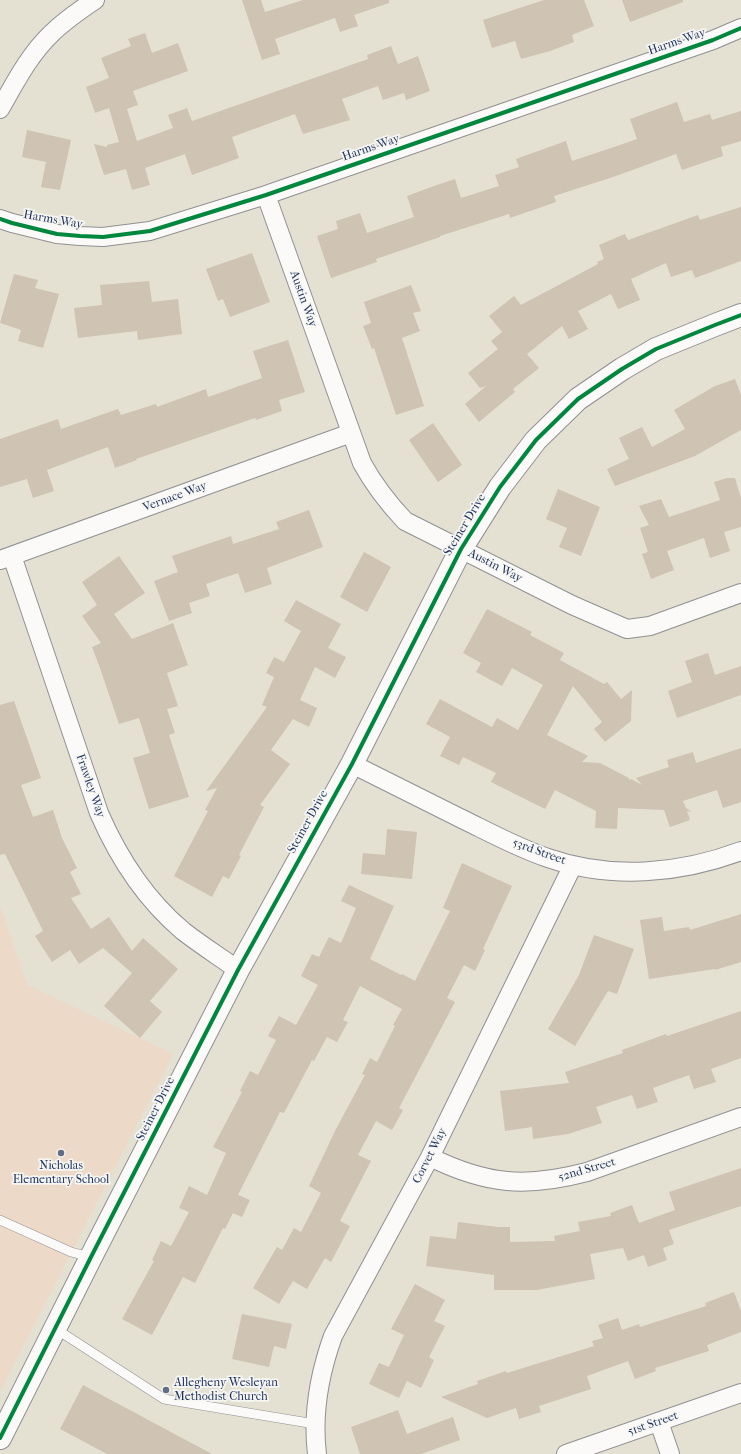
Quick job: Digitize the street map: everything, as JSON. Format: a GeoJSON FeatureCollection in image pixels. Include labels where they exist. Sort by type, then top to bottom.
{"type":"FeatureCollection","features":[{"type":"Feature","properties":{"kind":"street"},"geometry":{"type":"LineString","coordinates":[[0,109],[35,52],[50,34],[95,0]]}},
{"type":"Feature","properties":{"kind":"street","name":"Harms Way"},"geometry":{"type":"LineString","coordinates":[[0,219],[57,234],[103,237],[150,231],[266,195],[713,40],[741,28]]}},
{"type":"Feature","properties":{"kind":"street","name":"Austin Way"},"geometry":{"type":"LineString","coordinates":[[266,195],[362,463],[388,504],[405,521],[572,605],[627,629],[650,626],[741,593]]}},
{"type":"Feature","properties":{"kind":"street","name":"Steiner Drive"},"geometry":{"type":"LineString","coordinates":[[0,1438],[238,970],[352,764],[461,549],[500,487],[536,440],[578,399],[622,369],[656,349],[715,324],[741,316]]}},
{"type":"Feature","properties":{"kind":"street","name":"Vernace Way"},"geometry":{"type":"LineString","coordinates":[[6,558],[351,433]]}},
{"type":"Feature","properties":{"kind":"street","name":"Frawley Way"},"geometry":{"type":"LineString","coordinates":[[6,558],[99,813],[120,857],[134,878],[166,915],[184,932],[238,970]]}},
{"type":"Feature","properties":{"kind":"street","name":"53rd Street"},"geometry":{"type":"LineString","coordinates":[[352,764],[504,840],[549,858],[573,865],[597,869],[645,872],[694,866],[717,860],[741,851]]}},
{"type":"Feature","properties":{"kind":"street","name":"Corvet Way"},"geometry":{"type":"LineString","coordinates":[[317,1454],[315,1424],[319,1382],[325,1358],[333,1336],[430,1157],[544,927],[573,865]]}},
{"type":"Feature","properties":{"kind":"street","name":"52nd Street"},"geometry":{"type":"LineString","coordinates":[[430,1157],[452,1168],[488,1179],[518,1183],[541,1182],[587,1172],[741,1117]]}},
{"type":"Feature","properties":{"kind":"street","name":"51st Street"},"geometry":{"type":"LineString","coordinates":[[566,1454],[741,1393]]}},
{"type":"Feature","properties":{"kind":"street"},"geometry":{"type":"LineString","coordinates":[[659,1422],[670,1454]]}},
{"type":"Feature","properties":{"kind":"lane"},"geometry":{"type":"LineString","coordinates":[[0,1220],[71,1252],[91,1257]]}},
{"type":"Feature","properties":{"kind":"lane"},"geometry":{"type":"LineString","coordinates":[[56,1329],[164,1399],[315,1424]]}},
{"type":"Feature","properties":{"kind":"shaded area","name":"Nicholas Elementary School"},"geometry":{"type":"Polygon","coordinates":[[[0,906],[27,985],[173,1054],[0,1391],[0,906]]]}},
{"type":"Feature","properties":{"kind":"building"},"geometry":{"type":"Polygon","coordinates":[[[242,0],[261,0],[265,12],[303,0],[389,0],[389,3],[354,15],[358,26],[340,32],[335,18],[275,39],[280,54],[262,60],[242,0]]]}},
{"type":"Feature","properties":{"kind":"building"},"geometry":{"type":"Polygon","coordinates":[[[544,0],[584,0],[594,26],[572,35],[574,42],[550,51],[521,59],[515,41],[492,48],[483,20],[544,0]]]}},
{"type":"Feature","properties":{"kind":"building"},"geometry":{"type":"Polygon","coordinates":[[[622,0],[683,0],[683,2],[630,22],[622,0]]]}},
{"type":"Feature","properties":{"kind":"building"},"geometry":{"type":"Polygon","coordinates":[[[145,33],[152,53],[178,43],[188,71],[133,91],[138,105],[127,109],[137,141],[173,128],[168,115],[187,108],[192,121],[368,59],[367,55],[391,46],[398,64],[418,56],[430,91],[406,100],[404,93],[383,100],[378,86],[342,99],[350,120],[303,134],[295,114],[232,137],[239,158],[192,175],[185,154],[145,168],[150,185],[132,190],[126,169],[104,175],[94,144],[107,147],[107,145],[119,142],[109,108],[95,113],[86,87],[109,78],[101,58],[131,46],[128,39],[145,33]]]}},
{"type":"Feature","properties":{"kind":"building"},"geometry":{"type":"Polygon","coordinates":[[[677,102],[684,122],[710,114],[712,120],[741,111],[741,141],[721,147],[723,156],[682,170],[676,154],[616,176],[554,196],[556,202],[510,218],[509,214],[440,236],[376,259],[377,262],[331,278],[317,236],[338,229],[336,221],[360,213],[367,233],[414,217],[407,196],[455,179],[461,198],[499,186],[495,175],[519,167],[516,159],[566,141],[572,161],[637,139],[630,119],[677,102]]]}},
{"type":"Feature","properties":{"kind":"building"},"geometry":{"type":"Polygon","coordinates":[[[27,130],[71,140],[60,190],[41,187],[46,162],[22,157],[27,130]]]}},
{"type":"Feature","properties":{"kind":"building"},"geometry":{"type":"Polygon","coordinates":[[[741,207],[741,261],[695,278],[692,270],[671,277],[666,263],[631,279],[640,300],[618,309],[611,294],[578,311],[588,329],[569,339],[562,326],[527,354],[539,368],[513,389],[515,392],[479,422],[465,404],[486,386],[480,388],[468,373],[498,349],[491,341],[502,332],[489,316],[514,296],[521,305],[598,264],[597,262],[604,259],[599,245],[625,234],[628,240],[698,215],[700,220],[741,207]]]}},
{"type":"Feature","properties":{"kind":"building"},"geometry":{"type":"Polygon","coordinates":[[[252,253],[270,302],[230,317],[223,299],[218,301],[206,269],[252,253]]]}},
{"type":"Feature","properties":{"kind":"building"},"geometry":{"type":"Polygon","coordinates":[[[14,274],[38,280],[35,288],[59,294],[43,348],[18,341],[21,330],[0,323],[14,274]]]}},
{"type":"Feature","properties":{"kind":"building"},"geometry":{"type":"Polygon","coordinates":[[[149,281],[152,302],[178,299],[182,334],[138,340],[137,331],[78,338],[74,308],[102,305],[100,285],[149,281]]]}},
{"type":"Feature","properties":{"kind":"building"},"geometry":{"type":"Polygon","coordinates":[[[411,285],[421,311],[413,313],[420,331],[402,338],[424,406],[396,415],[374,348],[372,349],[363,326],[371,323],[364,302],[411,285]]]}},
{"type":"Feature","properties":{"kind":"building"},"geometry":{"type":"Polygon","coordinates":[[[288,340],[305,392],[279,400],[282,411],[256,420],[255,418],[136,459],[137,460],[115,468],[108,447],[47,470],[54,491],[33,498],[27,479],[0,487],[0,439],[58,419],[61,429],[118,409],[121,415],[156,404],[157,407],[206,389],[208,397],[262,378],[253,351],[288,340]]]}},
{"type":"Feature","properties":{"kind":"building"},"geometry":{"type":"Polygon","coordinates":[[[735,379],[741,395],[741,430],[695,456],[615,486],[607,469],[629,459],[619,438],[642,427],[652,447],[685,429],[674,410],[715,386],[735,379]]]}},
{"type":"Feature","properties":{"kind":"building"},"geometry":{"type":"Polygon","coordinates":[[[433,423],[462,465],[438,482],[409,440],[433,423]]]}},
{"type":"Feature","properties":{"kind":"building"},"geometry":{"type":"Polygon","coordinates":[[[727,478],[735,478],[741,498],[741,527],[724,532],[730,551],[710,558],[704,538],[667,551],[674,570],[651,579],[642,554],[648,552],[640,528],[649,525],[639,506],[661,499],[669,517],[720,500],[714,482],[727,478]]]}},
{"type":"Feature","properties":{"kind":"building"},"geometry":{"type":"Polygon","coordinates":[[[558,489],[600,507],[581,556],[559,547],[567,528],[546,519],[558,489]]]}},
{"type":"Feature","properties":{"kind":"building"},"geometry":{"type":"Polygon","coordinates":[[[309,510],[323,547],[267,568],[272,584],[245,593],[238,573],[206,584],[210,596],[189,603],[192,613],[169,621],[154,581],[178,572],[172,556],[231,536],[233,544],[279,529],[276,522],[309,510]]]}},
{"type":"Feature","properties":{"kind":"building"},"geometry":{"type":"Polygon","coordinates":[[[364,552],[391,567],[367,612],[340,597],[364,552]]]}},
{"type":"Feature","properties":{"kind":"building"},"geometry":{"type":"Polygon","coordinates":[[[119,556],[145,593],[114,614],[132,639],[173,623],[188,665],[167,673],[178,706],[167,709],[175,733],[169,735],[189,797],[149,809],[133,758],[150,753],[139,718],[119,724],[92,647],[101,643],[82,616],[97,605],[82,582],[119,556]]]}},
{"type":"Feature","properties":{"kind":"building"},"geometry":{"type":"Polygon","coordinates":[[[296,600],[341,624],[328,648],[346,657],[335,678],[315,667],[300,700],[317,708],[309,727],[293,719],[271,750],[290,764],[260,805],[264,807],[239,855],[241,856],[229,879],[223,876],[212,897],[174,876],[208,811],[205,810],[217,788],[206,791],[267,707],[262,705],[274,677],[266,673],[274,657],[284,662],[301,631],[284,621],[296,600]]]}},
{"type":"Feature","properties":{"kind":"building"},"geometry":{"type":"Polygon","coordinates":[[[487,609],[532,632],[530,635],[564,653],[560,660],[604,684],[607,682],[621,699],[632,690],[631,721],[605,742],[594,729],[602,722],[573,686],[547,735],[588,756],[582,762],[600,763],[629,778],[629,780],[631,779],[642,785],[636,778],[669,767],[667,760],[693,752],[696,763],[741,748],[741,802],[723,808],[717,790],[683,801],[686,808],[692,812],[687,811],[690,820],[670,827],[664,810],[618,808],[617,829],[595,828],[596,811],[555,790],[545,809],[491,782],[496,773],[463,757],[459,765],[440,756],[450,737],[426,724],[440,699],[492,727],[497,718],[518,730],[543,685],[512,668],[502,686],[476,672],[481,663],[463,653],[487,609]]]}},
{"type":"Feature","properties":{"kind":"building"},"geometry":{"type":"Polygon","coordinates":[[[708,653],[715,675],[741,666],[741,695],[677,718],[668,691],[692,682],[685,661],[708,653]]]}},
{"type":"Feature","properties":{"kind":"building"},"geometry":{"type":"Polygon","coordinates":[[[14,701],[41,778],[21,785],[33,817],[53,810],[62,838],[77,868],[70,872],[81,894],[71,898],[91,929],[109,917],[132,951],[143,938],[178,969],[150,1001],[162,1012],[140,1038],[104,1006],[132,973],[103,948],[79,964],[70,950],[52,962],[35,936],[43,931],[5,854],[0,855],[0,705],[14,701]]]}},
{"type":"Feature","properties":{"kind":"building"},"geometry":{"type":"Polygon","coordinates":[[[387,829],[417,832],[412,879],[361,874],[363,853],[385,855],[387,829]]]}},
{"type":"Feature","properties":{"kind":"building"},"geometry":{"type":"Polygon","coordinates":[[[462,863],[512,886],[483,949],[485,950],[475,971],[464,965],[447,998],[455,1002],[399,1108],[403,1110],[392,1130],[376,1121],[358,1155],[371,1161],[340,1221],[350,1226],[331,1262],[325,1258],[307,1289],[293,1281],[279,1304],[253,1288],[277,1247],[282,1250],[294,1228],[301,1232],[321,1193],[309,1186],[336,1129],[365,1075],[362,1074],[370,1058],[377,1062],[395,1026],[393,1025],[402,1009],[360,986],[343,1020],[348,1022],[337,1042],[327,1037],[314,1061],[312,1060],[284,1113],[280,1112],[238,1195],[250,1200],[242,1217],[233,1213],[225,1229],[223,1228],[195,1283],[183,1277],[152,1335],[122,1319],[154,1261],[152,1260],[161,1241],[171,1246],[189,1212],[179,1208],[189,1186],[207,1195],[226,1153],[213,1147],[242,1092],[240,1091],[250,1071],[258,1075],[276,1040],[268,1036],[279,1016],[296,1025],[318,985],[301,976],[312,954],[319,957],[329,937],[341,943],[356,908],[341,901],[349,885],[394,906],[370,959],[415,981],[450,911],[443,908],[462,863]]]}},
{"type":"Feature","properties":{"kind":"building"},"geometry":{"type":"Polygon","coordinates":[[[741,914],[741,962],[715,970],[649,979],[640,920],[662,917],[664,931],[689,927],[690,930],[741,914]]]}},
{"type":"Feature","properties":{"kind":"building"},"geometry":{"type":"Polygon","coordinates":[[[594,935],[634,949],[617,994],[608,991],[575,1046],[548,1029],[579,975],[594,935]]]}},
{"type":"Feature","properties":{"kind":"building"},"geometry":{"type":"Polygon","coordinates":[[[741,1011],[741,1058],[711,1069],[716,1082],[694,1089],[689,1075],[653,1088],[658,1102],[637,1109],[632,1095],[596,1107],[602,1123],[568,1134],[533,1139],[532,1127],[505,1131],[500,1091],[569,1083],[565,1072],[623,1053],[622,1050],[666,1034],[667,1036],[741,1011]]]}},
{"type":"Feature","properties":{"kind":"building"},"geometry":{"type":"Polygon","coordinates":[[[741,1168],[741,1206],[669,1230],[674,1244],[663,1248],[667,1260],[648,1267],[644,1255],[628,1261],[623,1248],[590,1254],[595,1279],[537,1290],[494,1290],[494,1275],[426,1266],[430,1236],[456,1239],[458,1222],[510,1227],[510,1242],[555,1241],[554,1236],[580,1231],[578,1222],[611,1216],[610,1213],[632,1205],[639,1223],[675,1210],[669,1192],[741,1168]]]}},
{"type":"Feature","properties":{"kind":"building"},"geometry":{"type":"Polygon","coordinates":[[[415,1284],[445,1300],[434,1321],[445,1326],[429,1357],[434,1360],[421,1388],[407,1381],[399,1398],[369,1384],[379,1363],[389,1367],[404,1335],[391,1329],[415,1284]]]}},
{"type":"Feature","properties":{"kind":"building"},"geometry":{"type":"Polygon","coordinates":[[[734,1292],[741,1311],[741,1332],[707,1345],[709,1351],[655,1368],[656,1371],[635,1379],[628,1361],[587,1376],[591,1389],[539,1406],[541,1412],[519,1419],[516,1408],[487,1418],[441,1397],[478,1384],[477,1381],[506,1371],[507,1373],[594,1346],[592,1341],[603,1338],[598,1325],[618,1318],[622,1330],[639,1324],[640,1327],[706,1306],[705,1303],[734,1292]]]}},
{"type":"Feature","properties":{"kind":"building"},"geometry":{"type":"Polygon","coordinates":[[[242,1314],[292,1324],[286,1349],[274,1346],[269,1367],[232,1359],[242,1314]]]}},
{"type":"Feature","properties":{"kind":"building"},"geometry":{"type":"Polygon","coordinates":[[[83,1385],[212,1454],[107,1454],[60,1429],[83,1385]]]}},
{"type":"Feature","properties":{"kind":"building"},"geometry":{"type":"Polygon","coordinates":[[[398,1410],[407,1434],[453,1417],[460,1440],[421,1454],[360,1454],[351,1427],[398,1410]]]}},
{"type":"Feature","properties":{"kind":"cycle path"},"geometry":{"type":"LineString","coordinates":[[0,219],[57,234],[80,236],[103,237],[150,231],[266,195],[713,40],[741,28]]}},
{"type":"Feature","properties":{"kind":"cycle path"},"geometry":{"type":"LineString","coordinates":[[0,1438],[238,970],[352,764],[461,549],[500,487],[536,440],[578,399],[622,369],[656,349],[741,315]]}},
{"type":"Feature","properties":{"kind":"place","name":"Nicholas Elementary School"},"geometry":{"type":"Point","coordinates":[61,1153]}},
{"type":"Feature","properties":{"kind":"place","name":"Allegheny Wesleyan Methodist Church"},"geometry":{"type":"Point","coordinates":[166,1390]}}]}
